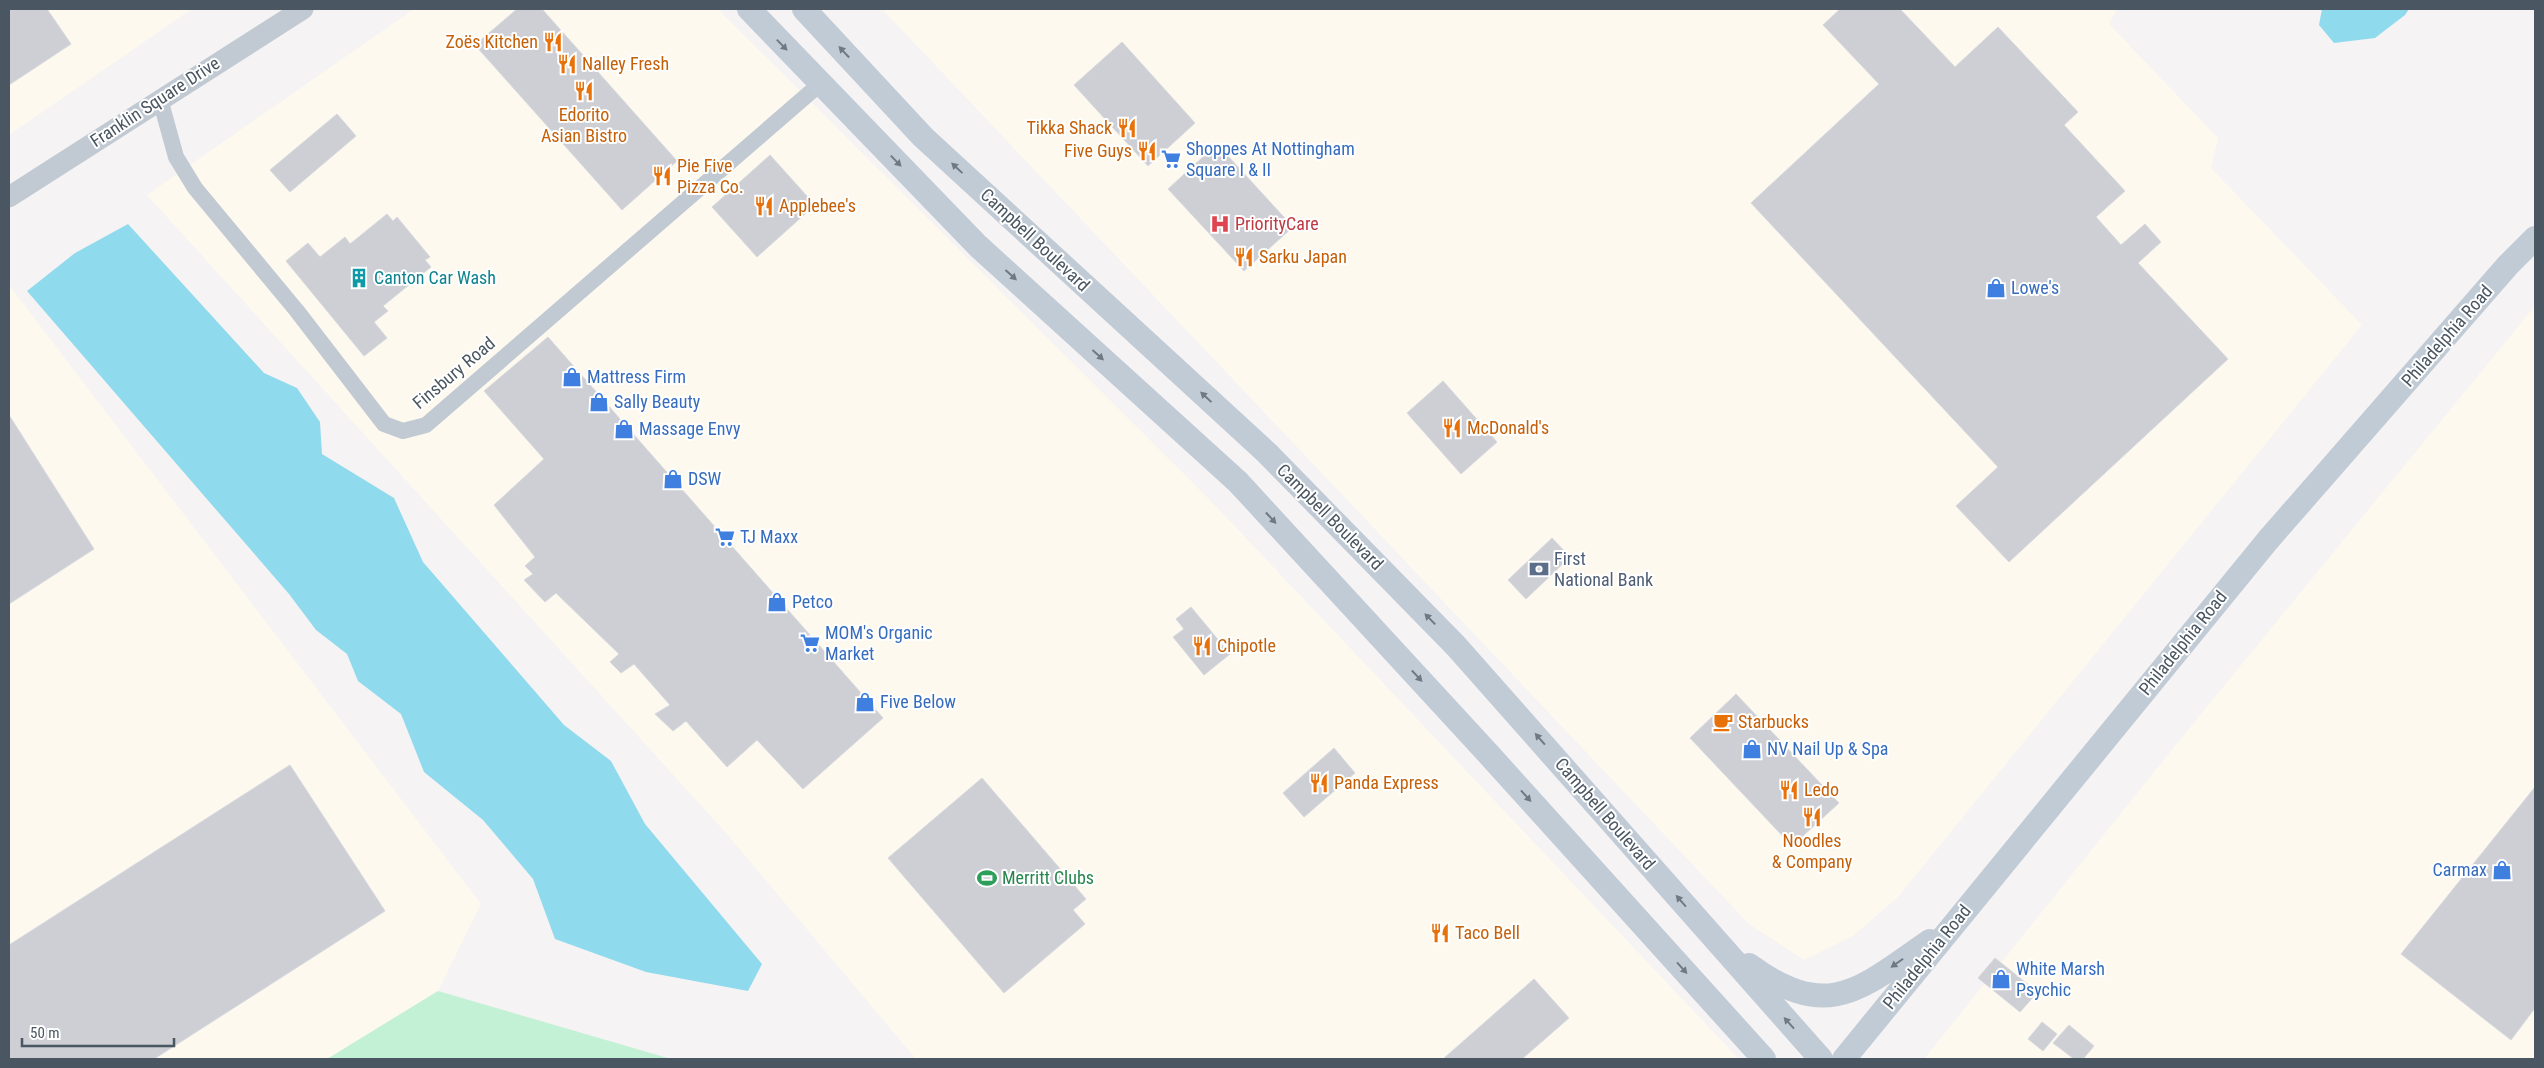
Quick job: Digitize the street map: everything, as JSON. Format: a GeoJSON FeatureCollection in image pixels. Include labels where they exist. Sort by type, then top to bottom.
{"type":"FeatureCollection","features":[{"type":"Feature","properties":{"kind":"main road"},"geometry":{"type":"LineString","coordinates":[[749,9],[978,246],[1238,482],[1499,765],[1764,1059]]}},
{"type":"Feature","properties":{"kind":"main road","name":"Campbell Boulevard"},"geometry":{"type":"LineString","coordinates":[[804,9],[923,137],[1267,453],[1449,639],[1821,1059]]}},
{"type":"Feature","properties":{"kind":"main road","name":"Philadelphia Road"},"geometry":{"type":"LineString","coordinates":[[1844,1059],[2268,540],[2508,265],[2535,238]]}},
{"type":"Feature","properties":{"kind":"main road"},"geometry":{"type":"LineString","coordinates":[[1714,939],[1780,986],[1797,993],[1834,996],[1850,992],[1882,974],[1952,926]]}},
{"type":"Feature","properties":{"kind":"street","name":"Franklin Square Drive"},"geometry":{"type":"LineString","coordinates":[[9,197],[303,9]]}},
{"type":"Feature","properties":{"kind":"street","name":"Finsbury Road"},"geometry":{"type":"LineString","coordinates":[[160,99],[176,157],[195,188],[297,310],[384,424],[403,431],[426,425],[820,84]]}},
{"type":"Feature","properties":{"kind":"shaded area"},"geometry":{"type":"Polygon","coordinates":[[[9,9],[192,9],[9,135],[9,9]]]}},
{"type":"Feature","properties":{"kind":"shaded area"},"geometry":{"type":"Polygon","coordinates":[[[414,9],[718,9],[1208,498],[1739,1059],[916,1059],[726,833],[147,195],[414,9]]]}},
{"type":"Feature","properties":{"kind":"shaded area"},"geometry":{"type":"Polygon","coordinates":[[[882,9],[2117,9],[2109,24],[2218,138],[2211,168],[2362,325],[1898,897],[1853,936],[1804,960],[1749,924],[882,9]]]}},
{"type":"Feature","properties":{"kind":"shaded area"},"geometry":{"type":"Polygon","coordinates":[[[9,285],[481,904],[438,991],[327,1059],[9,1059],[9,285]]]}},
{"type":"Feature","properties":{"kind":"shaded area"},"geometry":{"type":"Polygon","coordinates":[[[2535,306],[2535,1059],[1924,1059],[2183,736],[2535,306]]]}},
{"type":"Feature","properties":{"kind":"green space"},"geometry":{"type":"Polygon","coordinates":[[[438,991],[671,1059],[327,1059],[438,991]]]}},
{"type":"Feature","properties":{"kind":"water"},"geometry":{"type":"Polygon","coordinates":[[[2322,9],[2409,9],[2405,15],[2375,38],[2334,43],[2319,25],[2322,9]]]}},
{"type":"Feature","properties":{"kind":"water"},"geometry":{"type":"Polygon","coordinates":[[[128,224],[264,373],[297,388],[320,422],[322,454],[394,498],[423,562],[564,725],[611,761],[645,824],[762,964],[748,991],[646,972],[555,939],[533,879],[483,820],[424,772],[401,714],[358,681],[347,654],[316,630],[289,594],[27,291],[75,253],[128,224]]]}},
{"type":"Feature","properties":{"kind":"building"},"geometry":{"type":"Polygon","coordinates":[[[9,9],[47,9],[71,44],[9,85],[9,9]]]}},
{"type":"Feature","properties":{"kind":"building"},"geometry":{"type":"Polygon","coordinates":[[[517,9],[542,9],[677,161],[622,210],[475,45],[517,9]]]}},
{"type":"Feature","properties":{"kind":"building","name":"Lowe's"},"geometry":{"type":"Polygon","coordinates":[[[1840,9],[1900,9],[1955,67],[1998,27],[2078,112],[2064,125],[2125,191],[2096,217],[2121,245],[2145,224],[2161,242],[2138,263],[2228,359],[2009,562],[1956,506],[1998,467],[1751,203],[1879,84],[1823,25],[1840,9]]]}},
{"type":"Feature","properties":{"kind":"building"},"geometry":{"type":"Polygon","coordinates":[[[1122,42],[1195,123],[1148,166],[1074,85],[1122,42]]]}},
{"type":"Feature","properties":{"kind":"building"},"geometry":{"type":"Polygon","coordinates":[[[337,114],[356,136],[290,192],[270,170],[337,114]]]}},
{"type":"Feature","properties":{"kind":"building"},"geometry":{"type":"Polygon","coordinates":[[[1217,144],[1293,227],[1244,271],[1168,189],[1217,144]]]}},
{"type":"Feature","properties":{"kind":"building","name":"Applebee's"},"geometry":{"type":"Polygon","coordinates":[[[770,155],[815,205],[757,257],[712,207],[770,155]]]}},
{"type":"Feature","properties":{"kind":"building","name":"Canton Car Wash"},"geometry":{"type":"Polygon","coordinates":[[[387,214],[393,221],[397,217],[430,257],[425,260],[431,267],[383,306],[388,311],[374,322],[387,338],[364,356],[286,261],[308,243],[320,257],[345,237],[350,244],[387,214]]]}},
{"type":"Feature","properties":{"kind":"building"},"geometry":{"type":"Polygon","coordinates":[[[548,337],[883,718],[803,789],[757,740],[727,767],[686,721],[673,731],[655,714],[670,705],[634,664],[621,673],[610,662],[619,654],[556,593],[545,602],[524,580],[533,574],[525,566],[535,557],[494,505],[544,459],[484,391],[548,337]]]}},
{"type":"Feature","properties":{"kind":"building","name":"McDonald's"},"geometry":{"type":"Polygon","coordinates":[[[1443,381],[1497,442],[1461,474],[1407,413],[1443,381]]]}},
{"type":"Feature","properties":{"kind":"building"},"geometry":{"type":"Polygon","coordinates":[[[9,415],[94,549],[9,604],[9,415]]]}},
{"type":"Feature","properties":{"kind":"building","name":"First National Bank"},"geometry":{"type":"Polygon","coordinates":[[[1552,538],[1570,557],[1526,599],[1508,580],[1552,538]]]}},
{"type":"Feature","properties":{"kind":"building","name":"Chipotle"},"geometry":{"type":"Polygon","coordinates":[[[1191,607],[1230,654],[1204,675],[1173,637],[1184,629],[1176,619],[1191,607]]]}},
{"type":"Feature","properties":{"kind":"building"},"geometry":{"type":"Polygon","coordinates":[[[1736,694],[1839,803],[1792,846],[1690,738],[1736,694]]]}},
{"type":"Feature","properties":{"kind":"building","name":"Panda Express"},"geometry":{"type":"Polygon","coordinates":[[[1334,748],[1355,773],[1304,817],[1283,793],[1334,748]]]}},
{"type":"Feature","properties":{"kind":"building"},"geometry":{"type":"Polygon","coordinates":[[[290,765],[385,911],[154,1059],[9,1059],[9,945],[290,765]]]}},
{"type":"Feature","properties":{"kind":"building","name":"Merritt Clubs"},"geometry":{"type":"Polygon","coordinates":[[[982,778],[1086,899],[1073,910],[1085,924],[1004,993],[888,858],[982,778]]]}},
{"type":"Feature","properties":{"kind":"building","name":"Carmax"},"geometry":{"type":"Polygon","coordinates":[[[2535,787],[2535,1008],[2511,1040],[2401,954],[2535,787]]]}},
{"type":"Feature","properties":{"kind":"building"},"geometry":{"type":"Polygon","coordinates":[[[1995,958],[2035,990],[2033,993],[2035,995],[2020,1012],[1978,978],[1995,958]]]}},
{"type":"Feature","properties":{"kind":"building"},"geometry":{"type":"Polygon","coordinates":[[[1534,979],[1569,1018],[1522,1059],[1443,1059],[1534,979]]]}},
{"type":"Feature","properties":{"kind":"building"},"geometry":{"type":"Polygon","coordinates":[[[2042,1022],[2057,1034],[2043,1051],[2028,1039],[2042,1022]]]}},
{"type":"Feature","properties":{"kind":"building"},"geometry":{"type":"Polygon","coordinates":[[[2069,1025],[2094,1046],[2083,1059],[2074,1059],[2053,1043],[2069,1025]]]}},
{"type":"Feature","properties":{"kind":"place","name":"Zoës Kitchen"},"geometry":{"type":"Point","coordinates":[553,42]}},
{"type":"Feature","properties":{"kind":"place","name":"Nalley Fresh"},"geometry":{"type":"Point","coordinates":[567,64]}},
{"type":"Feature","properties":{"kind":"place","name":"Edorito Asian Bistro"},"geometry":{"type":"Point","coordinates":[584,91]}},
{"type":"Feature","properties":{"kind":"place","name":"Tikka Shack"},"geometry":{"type":"Point","coordinates":[1127,128]}},
{"type":"Feature","properties":{"kind":"place","name":"Five Guys"},"geometry":{"type":"Point","coordinates":[1147,151]}},
{"type":"Feature","properties":{"kind":"place","name":"Shoppes At Nottingham Square I & II"},"geometry":{"type":"Point","coordinates":[1171,159]}},
{"type":"Feature","properties":{"kind":"place","name":"Pie Five Pizza Co."},"geometry":{"type":"Point","coordinates":[662,176]}},
{"type":"Feature","properties":{"kind":"place","name":"Applebee's"},"geometry":{"type":"Point","coordinates":[764,206]}},
{"type":"Feature","properties":{"kind":"place","name":"PriorityCare"},"geometry":{"type":"Point","coordinates":[1220,224]}},
{"type":"Feature","properties":{"kind":"place","name":"Sarku Japan"},"geometry":{"type":"Point","coordinates":[1244,257]}},
{"type":"Feature","properties":{"kind":"place","name":"Canton Car Wash"},"geometry":{"type":"Point","coordinates":[359,278]}},
{"type":"Feature","properties":{"kind":"place","name":"Lowe's"},"geometry":{"type":"Point","coordinates":[1996,288]}},
{"type":"Feature","properties":{"kind":"place","name":"Mattress Firm"},"geometry":{"type":"Point","coordinates":[572,377]}},
{"type":"Feature","properties":{"kind":"place","name":"Sally Beauty"},"geometry":{"type":"Point","coordinates":[599,402]}},
{"type":"Feature","properties":{"kind":"place","name":"McDonald's"},"geometry":{"type":"Point","coordinates":[1452,428]}},
{"type":"Feature","properties":{"kind":"place","name":"Massage Envy"},"geometry":{"type":"Point","coordinates":[624,429]}},
{"type":"Feature","properties":{"kind":"place","name":"DSW"},"geometry":{"type":"Point","coordinates":[673,479]}},
{"type":"Feature","properties":{"kind":"place","name":"TJ Maxx"},"geometry":{"type":"Point","coordinates":[725,537]}},
{"type":"Feature","properties":{"kind":"place","name":"First National Bank"},"geometry":{"type":"Point","coordinates":[1539,569]}},
{"type":"Feature","properties":{"kind":"place","name":"Petco"},"geometry":{"type":"Point","coordinates":[777,602]}},
{"type":"Feature","properties":{"kind":"place","name":"MOM's Organic Market"},"geometry":{"type":"Point","coordinates":[810,643]}},
{"type":"Feature","properties":{"kind":"place","name":"Chipotle"},"geometry":{"type":"Point","coordinates":[1202,646]}},
{"type":"Feature","properties":{"kind":"place","name":"Five Below"},"geometry":{"type":"Point","coordinates":[865,702]}},
{"type":"Feature","properties":{"kind":"place","name":"Starbucks"},"geometry":{"type":"Point","coordinates":[1723,722]}},
{"type":"Feature","properties":{"kind":"place","name":"NV Nail Up & Spa"},"geometry":{"type":"Point","coordinates":[1752,749]}},
{"type":"Feature","properties":{"kind":"place","name":"Panda Express"},"geometry":{"type":"Point","coordinates":[1319,783]}},
{"type":"Feature","properties":{"kind":"place","name":"Ledo"},"geometry":{"type":"Point","coordinates":[1789,790]}},
{"type":"Feature","properties":{"kind":"place","name":"Noodles & Company"},"geometry":{"type":"Point","coordinates":[1812,817]}},
{"type":"Feature","properties":{"kind":"place","name":"Carmax"},"geometry":{"type":"Point","coordinates":[2502,870]}},
{"type":"Feature","properties":{"kind":"place","name":"Merritt Clubs"},"geometry":{"type":"Point","coordinates":[987,878]}},
{"type":"Feature","properties":{"kind":"place","name":"Taco Bell"},"geometry":{"type":"Point","coordinates":[1440,933]}},
{"type":"Feature","properties":{"kind":"place","name":"White Marsh Psychic"},"geometry":{"type":"Point","coordinates":[2001,979]}}]}
